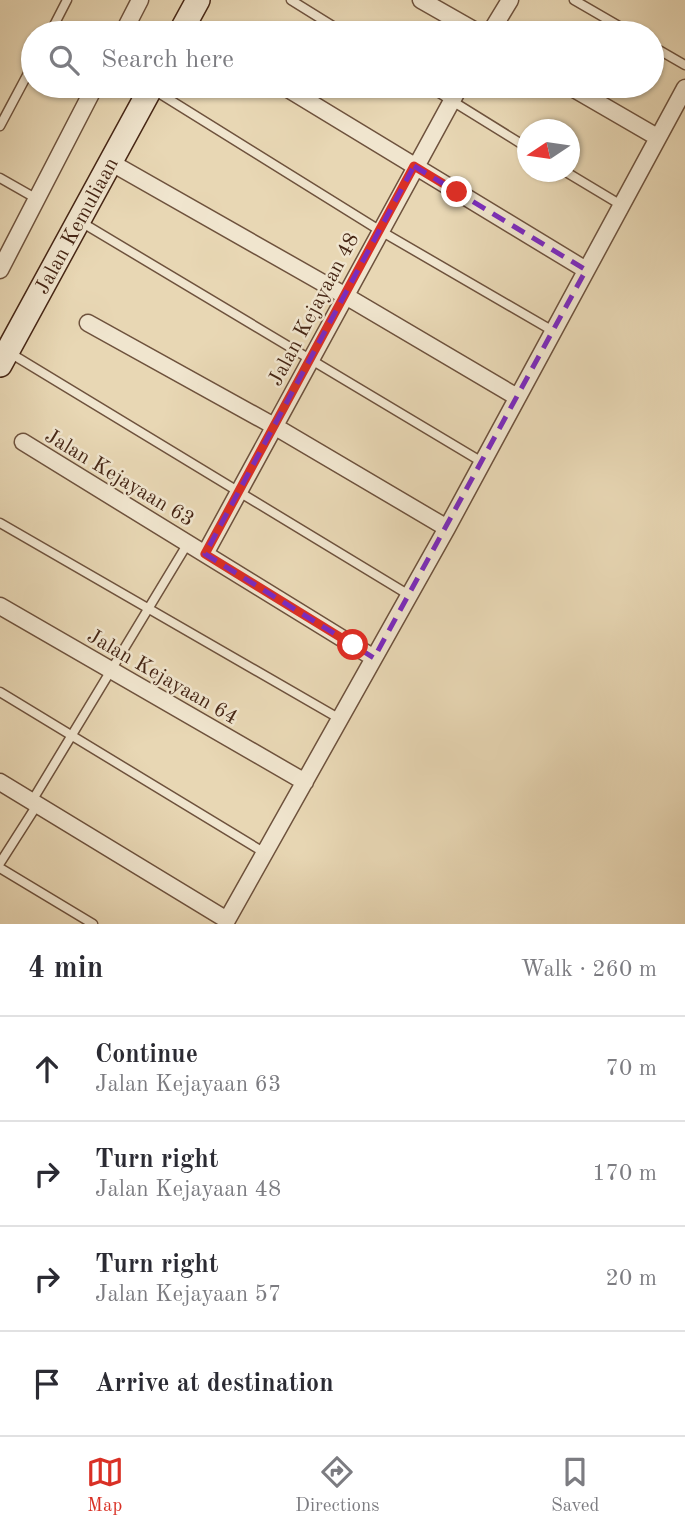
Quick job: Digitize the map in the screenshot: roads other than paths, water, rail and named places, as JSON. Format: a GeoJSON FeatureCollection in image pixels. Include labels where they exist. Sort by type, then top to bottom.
{"type":"FeatureCollection","features":[{"type":"Feature","properties":{"kind":"street"},"geometry":{"type":"LineString","coordinates":[[129,21],[140,0]]}},
{"type":"Feature","properties":{"kind":"street"},"geometry":{"type":"LineString","coordinates":[[187,21],[198,0]]}},
{"type":"Feature","properties":{"kind":"street"},"geometry":{"type":"LineString","coordinates":[[421,0],[458,21]]}},
{"type":"Feature","properties":{"kind":"street"},"geometry":{"type":"LineString","coordinates":[[497,21],[510,0]]}},
{"type":"Feature","properties":{"kind":"street"},"geometry":{"type":"LineString","coordinates":[[0,782],[226,922],[447,528],[685,88]]}},
{"type":"Feature","properties":{"kind":"street"},"geometry":{"type":"LineString","coordinates":[[0,270],[89,98]]}},
{"type":"Feature","properties":{"kind":"street","name":"Jalan Kemuliaan"},"geometry":{"type":"LineString","coordinates":[[4,359],[145,98]]}},
{"type":"Feature","properties":{"kind":"street"},"geometry":{"type":"LineString","coordinates":[[303,98],[586,270]]}},
{"type":"Feature","properties":{"kind":"street"},"geometry":{"type":"LineString","coordinates":[[590,98],[657,137]]}},
{"type":"Feature","properties":{"kind":"street","name":"Jalan Kejayaan 48"},"geometry":{"type":"LineString","coordinates":[[205,554],[451,100]]}},
{"type":"Feature","properties":{"kind":"street"},"geometry":{"type":"LineString","coordinates":[[110,162],[517,397]]}},
{"type":"Feature","properties":{"kind":"street"},"geometry":{"type":"LineString","coordinates":[[88,323],[274,426],[447,528]]}},
{"type":"Feature","properties":{"kind":"street","name":"Jalan Kejayaan 63"},"geometry":{"type":"LineString","coordinates":[[23,442],[374,659]]}},
{"type":"Feature","properties":{"kind":"street","name":"Jalan Kejayaan 64"},"geometry":{"type":"LineString","coordinates":[[0,606],[304,782]]}},
{"type":"Feature","properties":{"kind":"lane"},"geometry":{"type":"LineString","coordinates":[[56,21],[67,0]]}},
{"type":"Feature","properties":{"kind":"lane"},"geometry":{"type":"LineString","coordinates":[[291,0],[325,21]]}},
{"type":"Feature","properties":{"kind":"lane"},"geometry":{"type":"LineString","coordinates":[[575,0],[611,21]]}},
{"type":"Feature","properties":{"kind":"lane"},"geometry":{"type":"LineString","coordinates":[[664,53],[685,65]]}},
{"type":"Feature","properties":{"kind":"lane"},"geometry":{"type":"LineString","coordinates":[[0,126],[21,87]]}},
{"type":"Feature","properties":{"kind":"lane"},"geometry":{"type":"LineString","coordinates":[[169,98],[379,230],[552,331]]}},
{"type":"Feature","properties":{"kind":"lane"},"geometry":{"type":"LineString","coordinates":[[448,98],[517,142]]}},
{"type":"Feature","properties":{"kind":"lane"},"geometry":{"type":"LineString","coordinates":[[0,178],[37,199]]}},
{"type":"Feature","properties":{"kind":"lane"},"geometry":{"type":"LineString","coordinates":[[580,180],[621,205]]}},
{"type":"Feature","properties":{"kind":"lane"},"geometry":{"type":"LineString","coordinates":[[79,220],[482,462]]}},
{"type":"Feature","properties":{"kind":"lane"},"geometry":{"type":"LineString","coordinates":[[4,359],[238,491],[409,595]]}},
{"type":"Feature","properties":{"kind":"lane"},"geometry":{"type":"LineString","coordinates":[[0,523],[340,719]]}},
{"type":"Feature","properties":{"kind":"lane"},"geometry":{"type":"LineString","coordinates":[[0,863],[71,737],[188,542]]}},
{"type":"Feature","properties":{"kind":"lane"},"geometry":{"type":"LineString","coordinates":[[0,692],[265,853]]}},
{"type":"Feature","properties":{"kind":"lane"},"geometry":{"type":"LineString","coordinates":[[0,868],[93,924]]}}]}
